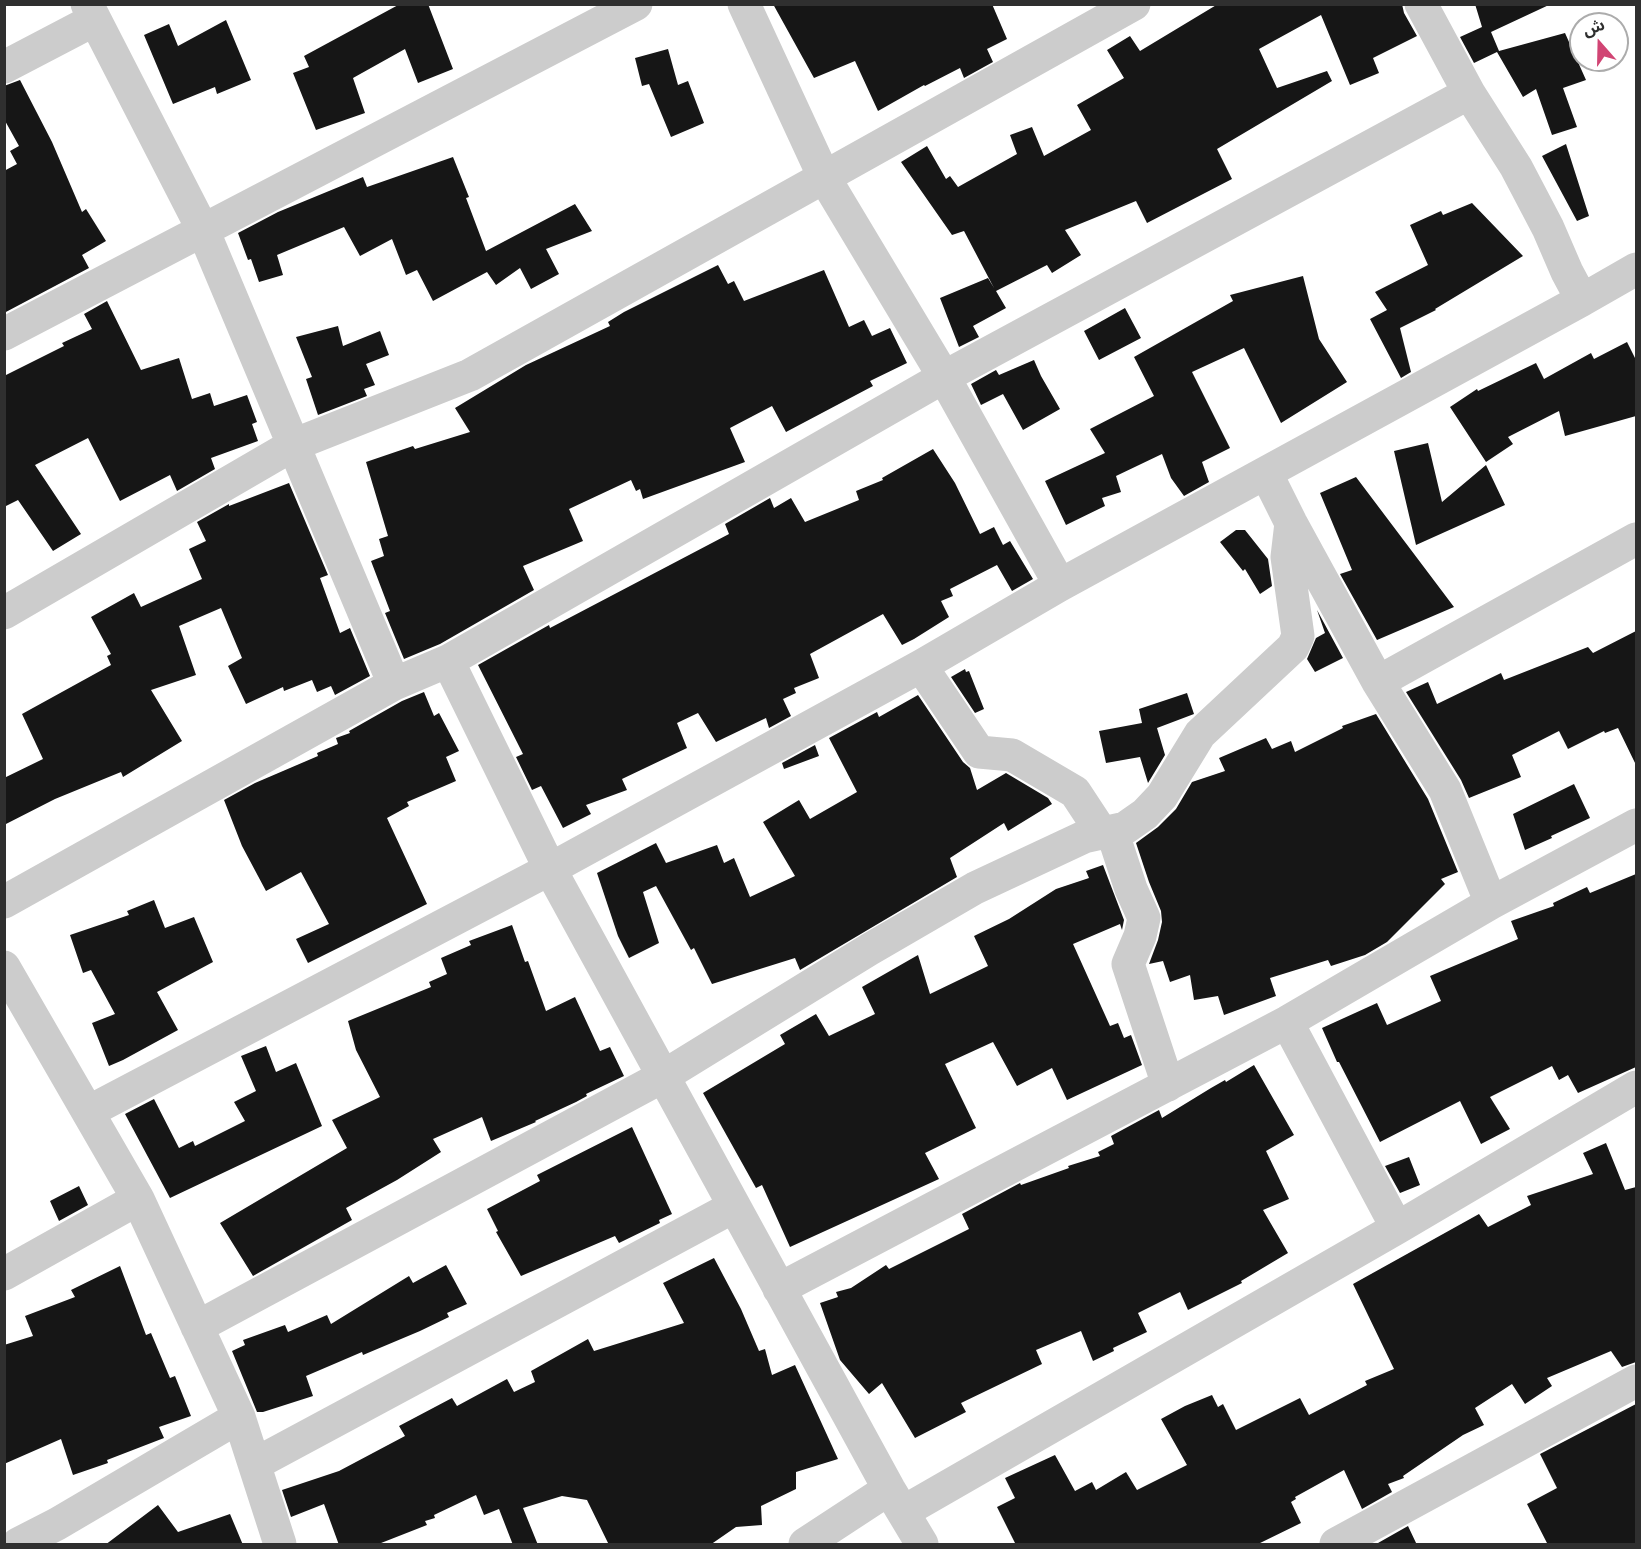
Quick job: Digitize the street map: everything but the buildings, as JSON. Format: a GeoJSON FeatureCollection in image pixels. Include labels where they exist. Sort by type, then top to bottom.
{"type":"FeatureCollection","features":[{"type":"Feature","properties":{"kind":"street"},"geometry":{"type":"LineString","coordinates":[[4,334],[636,4]]}},
{"type":"Feature","properties":{"kind":"street"},"geometry":{"type":"LineString","coordinates":[[744,4],[824,177],[944,376],[1059,585]]}},
{"type":"Feature","properties":{"kind":"street"},"geometry":{"type":"LineString","coordinates":[[4,613],[293,445],[470,375],[1134,4]]}},
{"type":"Feature","properties":{"kind":"street"},"geometry":{"type":"LineString","coordinates":[[1421,4],[1469,93],[1516,167],[1582,300]]}},
{"type":"Feature","properties":{"kind":"street"},"geometry":{"type":"LineString","coordinates":[[4,67],[90,12],[203,230],[394,684]]}},
{"type":"Feature","properties":{"kind":"street"},"geometry":{"type":"LineString","coordinates":[[4,902],[394,684],[448,661],[944,376],[1469,93]]}},
{"type":"Feature","properties":{"kind":"street"},"geometry":{"type":"LineString","coordinates":[[88,1112],[550,869],[921,666],[1059,585],[1636,269]]}},
{"type":"Feature","properties":{"kind":"street"},"geometry":{"type":"LineString","coordinates":[[1266,473],[1378,682],[1445,790],[1491,903]]}},
{"type":"Feature","properties":{"kind":"street"},"geometry":{"type":"LineString","coordinates":[[197,1327],[662,1077],[870,949],[975,888],[1084,837],[1125,828],[1145,814],[1162,796],[1200,734],[1293,647],[1298,636],[1287,557],[1291,523]]}},
{"type":"Feature","properties":{"kind":"street"},"geometry":{"type":"LineString","coordinates":[[1378,682],[1636,539]]}},
{"type":"Feature","properties":{"kind":"street"},"geometry":{"type":"LineString","coordinates":[[448,661],[550,869],[733,1207],[922,1545]]}},
{"type":"Feature","properties":{"kind":"street"},"geometry":{"type":"LineString","coordinates":[[921,666],[979,752],[1012,755],[1075,792],[1107,832],[1144,918],[1140,936],[1128,964],[1168,1085]]}},
{"type":"Feature","properties":{"kind":"street"},"geometry":{"type":"LineString","coordinates":[[779,1289],[1287,1022],[1491,903],[1636,825]]}},
{"type":"Feature","properties":{"kind":"street"},"geometry":{"type":"LineString","coordinates":[[4,967],[138,1199],[239,1417],[280,1545]]}},
{"type":"Feature","properties":{"kind":"street"},"geometry":{"type":"LineString","coordinates":[[1287,1022],[1396,1228]]}},
{"type":"Feature","properties":{"kind":"street"},"geometry":{"type":"LineString","coordinates":[[805,1545],[896,1500],[1396,1228],[1636,1087]]}},
{"type":"Feature","properties":{"kind":"street"},"geometry":{"type":"LineString","coordinates":[[4,1274],[138,1199]]}},
{"type":"Feature","properties":{"kind":"street"},"geometry":{"type":"LineString","coordinates":[[255,1464],[733,1207]]}},
{"type":"Feature","properties":{"kind":"street"},"geometry":{"type":"LineString","coordinates":[[1336,1545],[1636,1380]]}},
{"type":"Feature","properties":{"kind":"street"},"geometry":{"type":"LineString","coordinates":[[18,1545],[239,1417]]}}]}
